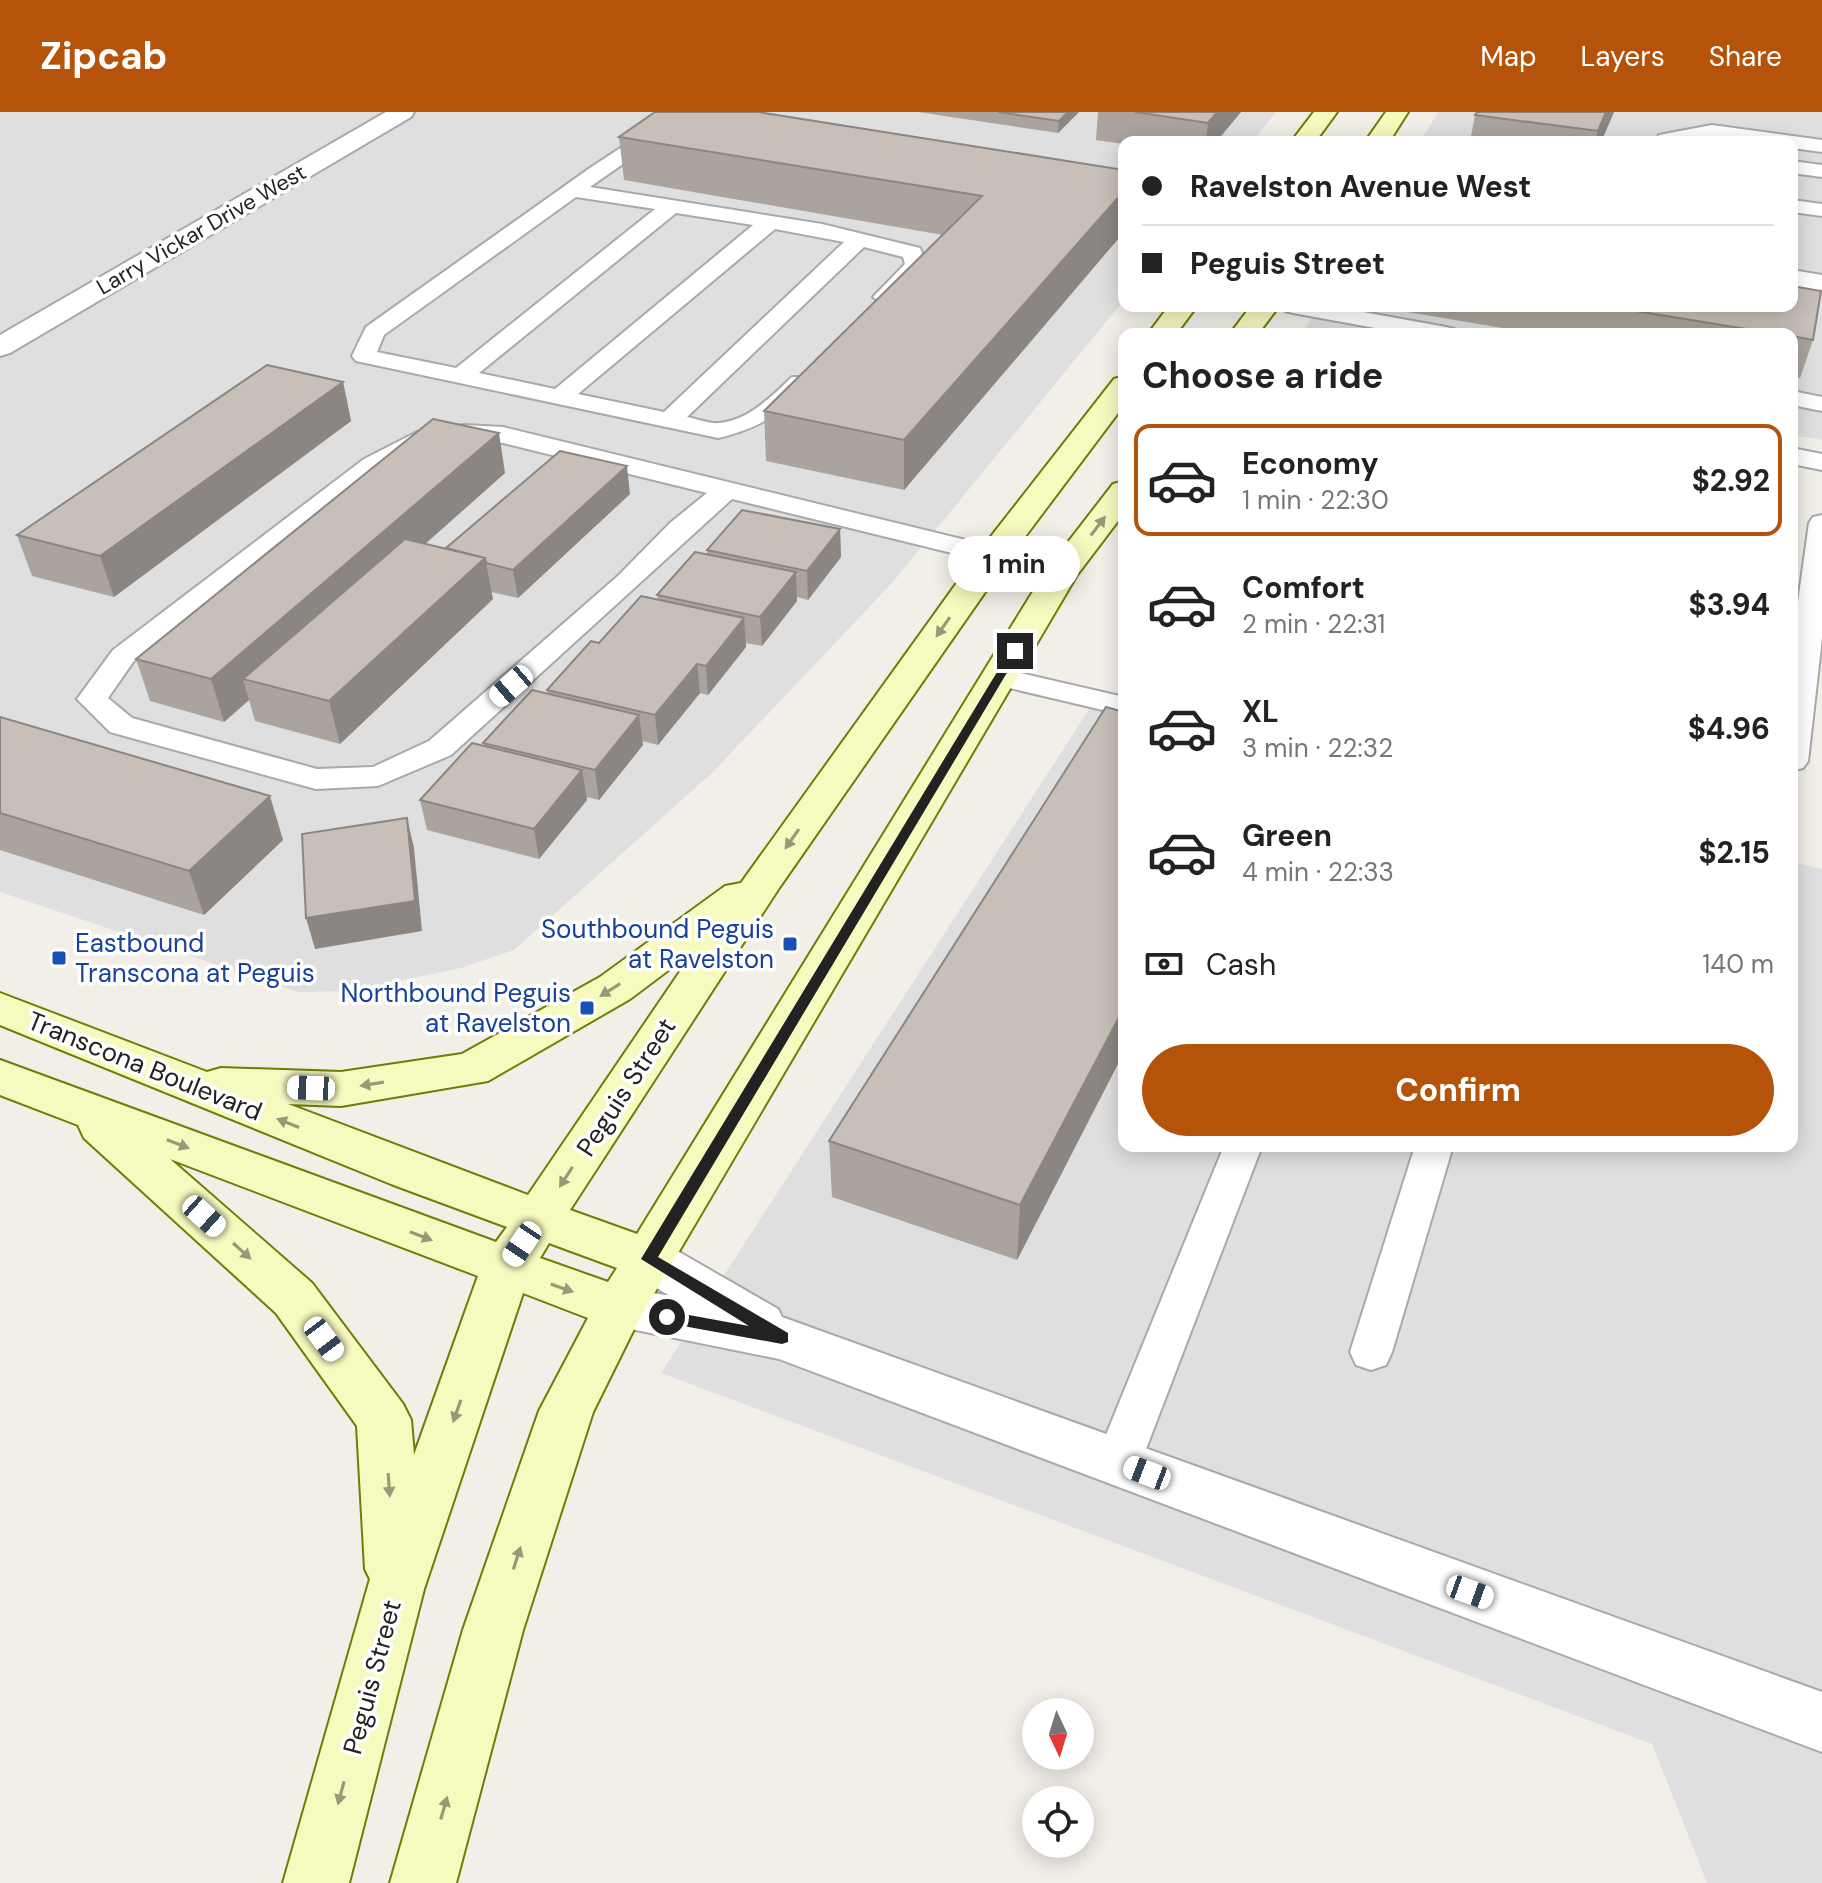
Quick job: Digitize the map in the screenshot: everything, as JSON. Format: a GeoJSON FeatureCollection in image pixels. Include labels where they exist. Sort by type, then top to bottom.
{"type":"FeatureCollection","features":[{"type":"Feature","properties":{"kind":"street","name":"Larry Vickar Drive West"},"geometry":{"type":"LineString","coordinates":[[0,347],[403,112]]}},
{"type":"Feature","properties":{"kind":"street"},"geometry":{"type":"LineString","coordinates":[[1308,136],[1326,112]]}},
{"type":"Feature","properties":{"kind":"street"},"geometry":{"type":"LineString","coordinates":[[1381,136],[1397,112]]}},
{"type":"Feature","properties":{"kind":"street"},"geometry":{"type":"LineString","coordinates":[[1798,279],[1822,283]]}},
{"type":"Feature","properties":{"kind":"street","name":"Peguis Street"},"geometry":{"type":"LineString","coordinates":[[316,1883],[395,1589],[506,1268],[764,879],[994,555],[1118,393]]}},
{"type":"Feature","properties":{"kind":"street"},"geometry":{"type":"LineString","coordinates":[[423,1883],[493,1630],[561,1426],[619,1308],[1062,572],[1118,499]]}},
{"type":"Feature","properties":{"kind":"street"},"geometry":{"type":"LineString","coordinates":[[191,1084],[341,1089],[472,1069],[615,988],[764,879]]}},
{"type":"Feature","properties":{"kind":"street","name":"Transcona Boulevard"},"geometry":{"type":"LineString","coordinates":[[0,1008],[408,1171],[649,1259]]}},
{"type":"Feature","properties":{"kind":"street"},"geometry":{"type":"LineString","coordinates":[[0,1077],[619,1308],[782,1338],[1822,1722]]}},
{"type":"Feature","properties":{"kind":"street"},"geometry":{"type":"LineString","coordinates":[[79,1106],[294,1298],[384,1420],[395,1589]]}},
{"type":"Feature","properties":{"kind":"street"},"geometry":{"type":"LineString","coordinates":[[649,1259],[782,1338]]}},
{"type":"Feature","properties":{"kind":"lane"},"geometry":{"type":"LineString","coordinates":[[688,112],[572,190],[374,332],[364,356],[718,431],[750,424],[769,412],[811,370]]}},
{"type":"Feature","properties":{"kind":"lane"},"geometry":{"type":"LineString","coordinates":[[1683,136],[1712,131],[1749,136]]}},
{"type":"Feature","properties":{"kind":"lane"},"geometry":{"type":"LineString","coordinates":[[1798,143],[1822,146]]}},
{"type":"Feature","properties":{"kind":"lane"},"geometry":{"type":"LineString","coordinates":[[1798,168],[1822,171]]}},
{"type":"Feature","properties":{"kind":"lane"},"geometry":{"type":"LineString","coordinates":[[572,190],[771,221],[861,238],[912,253],[916,265],[864,318]]}},
{"type":"Feature","properties":{"kind":"lane"},"geometry":{"type":"LineString","coordinates":[[460,377],[673,205]]}},
{"type":"Feature","properties":{"kind":"lane"},"geometry":{"type":"LineString","coordinates":[[1798,207],[1822,210]]}},
{"type":"Feature","properties":{"kind":"lane"},"geometry":{"type":"LineString","coordinates":[[559,398],[771,221]]}},
{"type":"Feature","properties":{"kind":"lane"},"geometry":{"type":"LineString","coordinates":[[670,420],[861,238]]}},
{"type":"Feature","properties":{"kind":"lane"},"geometry":{"type":"LineString","coordinates":[[1326,312],[1413,328]]}},
{"type":"Feature","properties":{"kind":"lane"},"geometry":{"type":"LineString","coordinates":[[1798,399],[1822,404]]}},
{"type":"Feature","properties":{"kind":"lane"},"geometry":{"type":"LineString","coordinates":[[727,490],[680,529],[629,581],[440,748],[378,776],[316,779],[121,725],[92,699],[123,656],[373,464],[426,437],[464,432],[503,435],[1062,572]]}},
{"type":"Feature","properties":{"kind":"lane"},"geometry":{"type":"LineString","coordinates":[[1798,457],[1822,462]]}},
{"type":"Feature","properties":{"kind":"lane"},"geometry":{"type":"LineString","coordinates":[[1798,723],[1816,608],[1822,529]]}},
{"type":"Feature","properties":{"kind":"lane"},"geometry":{"type":"LineString","coordinates":[[999,677],[1118,705]]}},
{"type":"Feature","properties":{"kind":"lane"},"geometry":{"type":"LineString","coordinates":[[1118,1462],[1241,1152]]}},
{"type":"Feature","properties":{"kind":"lane"},"geometry":{"type":"LineString","coordinates":[[1371,1352],[1432,1152]]}},
{"type":"Feature","properties":{"kind":"shaded area"},"geometry":{"type":"Polygon","coordinates":[[[0,112],[1276,112],[1257,136],[1118,136],[1118,307],[892,583],[712,773],[514,950],[461,968],[350,991],[298,992],[0,892],[0,112]]]}},
{"type":"Feature","properties":{"kind":"shaded area"},"geometry":{"type":"Polygon","coordinates":[[[1438,112],[1822,112],[1822,440],[1798,436],[1798,328],[1306,328],[1315,312],[1798,312],[1798,136],[1424,136],[1438,112]]]}},
{"type":"Feature","properties":{"kind":"shaded area"},"geometry":{"type":"Polygon","coordinates":[[[1097,697],[1118,702],[1118,1152],[1798,1152],[1798,863],[1822,869],[1822,1883],[1707,1883],[1652,1744],[661,1373],[1097,697]]]}},
{"type":"Feature","properties":{"kind":"building"},"geometry":{"type":"Polygon","coordinates":[[[655,112],[758,112],[1118,169],[1118,198],[904,440],[764,411],[982,196],[619,137],[655,112]]]}},
{"type":"Feature","properties":{"kind":"building"},"geometry":{"type":"Polygon","coordinates":[[[998,112],[1068,112],[1059,121],[998,112]]]}},
{"type":"Feature","properties":{"kind":"building"},"geometry":{"type":"Polygon","coordinates":[[[1135,112],[1217,112],[1208,123],[1135,112]]]}},
{"type":"Feature","properties":{"kind":"building"},"geometry":{"type":"Polygon","coordinates":[[[1477,112],[1606,112],[1598,131],[1475,115],[1477,112]]]}},
{"type":"Feature","properties":{"kind":"building"},"geometry":{"type":"Polygon","coordinates":[[[1798,287],[1821,291],[1813,340],[1798,337],[1798,328],[1740,328],[1642,312],[1798,312],[1798,287]]]}},
{"type":"Feature","properties":{"kind":"building"},"geometry":{"type":"Polygon","coordinates":[[[267,365],[343,382],[100,556],[17,535],[267,365]]]}},
{"type":"Feature","properties":{"kind":"building"},"geometry":{"type":"Polygon","coordinates":[[[433,419],[499,433],[211,679],[136,659],[433,419]]]}},
{"type":"Feature","properties":{"kind":"building"},"geometry":{"type":"Polygon","coordinates":[[[560,451],[627,466],[513,570],[486,563],[485,558],[446,548],[560,451]]]}},
{"type":"Feature","properties":{"kind":"building"},"geometry":{"type":"Polygon","coordinates":[[[742,510],[840,529],[807,571],[707,550],[742,510]]]}},
{"type":"Feature","properties":{"kind":"building"},"geometry":{"type":"Polygon","coordinates":[[[405,539],[485,558],[329,701],[243,679],[405,539]]]}},
{"type":"Feature","properties":{"kind":"building"},"geometry":{"type":"Polygon","coordinates":[[[695,552],[796,572],[760,617],[657,595],[695,552]]]}},
{"type":"Feature","properties":{"kind":"building"},"geometry":{"type":"Polygon","coordinates":[[[641,596],[744,618],[706,666],[697,664],[655,715],[547,690],[591,641],[599,643],[641,596]]]}},
{"type":"Feature","properties":{"kind":"building"},"geometry":{"type":"Polygon","coordinates":[[[532,690],[639,715],[595,770],[483,743],[532,690]]]}},
{"type":"Feature","properties":{"kind":"building"},"geometry":{"type":"Polygon","coordinates":[[[1106,707],[1118,710],[1118,1019],[1020,1205],[829,1141],[1106,707]]]}},
{"type":"Feature","properties":{"kind":"building"},"geometry":{"type":"Polygon","coordinates":[[[0,717],[270,796],[189,871],[0,813],[0,717]]]}},
{"type":"Feature","properties":{"kind":"building"},"geometry":{"type":"Polygon","coordinates":[[[472,743],[582,770],[534,829],[420,800],[472,743]]]}},
{"type":"Feature","properties":{"kind":"building"},"geometry":{"type":"Polygon","coordinates":[[[407,818],[415,901],[306,918],[302,834],[407,818]]]}},
{"type":"Feature","properties":{"kind":"place","name":"Southbound Peguis at Ravelston"},"geometry":{"type":"Point","coordinates":[790,944]}},
{"type":"Feature","properties":{"kind":"place","name":"Eastbound Transcona at Peguis"},"geometry":{"type":"Point","coordinates":[59,958]}},
{"type":"Feature","properties":{"kind":"place","name":"Northbound Peguis at Ravelston"},"geometry":{"type":"Point","coordinates":[587,1008]}},
{"type":"Feature","properties":{"kind":"route"},"geometry":{"type":"LineString","coordinates":[[667,1317],[782,1338],[649,1259],[1015,651]]}}]}
